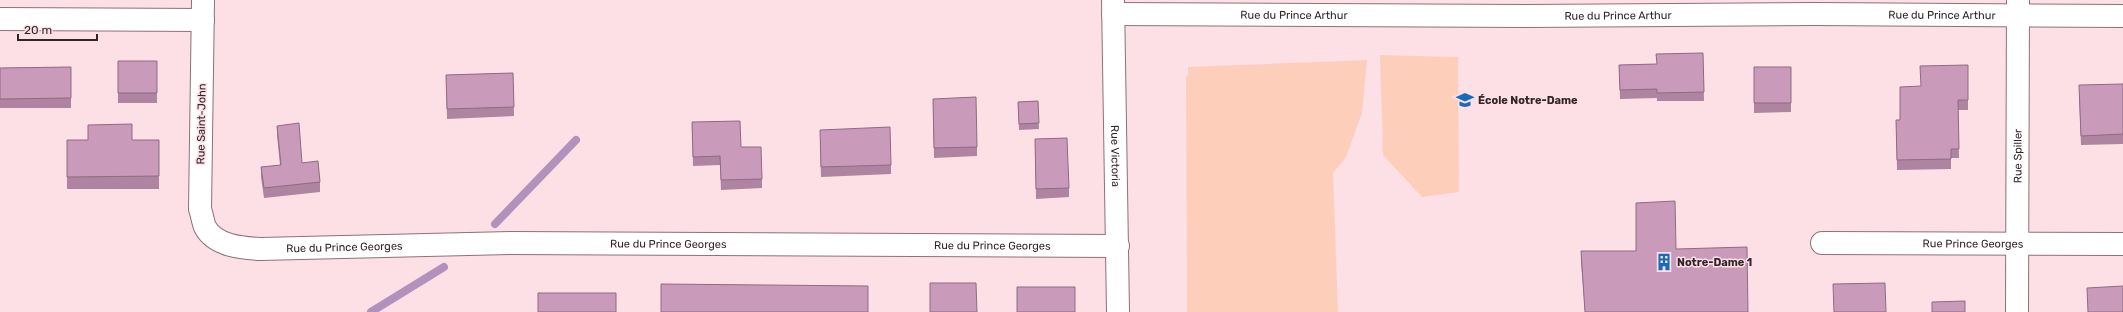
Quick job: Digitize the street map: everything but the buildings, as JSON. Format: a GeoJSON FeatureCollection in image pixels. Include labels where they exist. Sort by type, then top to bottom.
{"type":"FeatureCollection","features":[{"type":"Feature","properties":{"kind":"street","name":"Rue du Prince Arthur"},"geometry":{"type":"LineString","coordinates":[[1113,7],[1528,16],[1815,14],[2018,8],[2123,16]]}},
{"type":"Feature","properties":{"kind":"street","name":"Rue Victoria"},"geometry":{"type":"LineString","coordinates":[[1113,7],[1118,312]]}},
{"type":"Feature","properties":{"kind":"street","name":"Rue Spiller"},"geometry":{"type":"LineString","coordinates":[[2017,312],[2018,8]]}},
{"type":"Feature","properties":{"kind":"street"},"geometry":{"type":"LineString","coordinates":[[0,19],[203,10]]}},
{"type":"Feature","properties":{"kind":"street","name":"Rue Saint-John"},"geometry":{"type":"LineString","coordinates":[[203,10],[200,209],[206,228],[219,241]]}},
{"type":"Feature","properties":{"kind":"street","name":"Rue du Prince Georges"},"geometry":{"type":"LineString","coordinates":[[219,241],[238,247],[260,249],[511,243],[1118,246]]}},
{"type":"Feature","properties":{"kind":"street","name":"Rue Prince Georges"},"geometry":{"type":"LineString","coordinates":[[1822,243],[2017,245],[2123,244]]}},
{"type":"Feature","properties":{"kind":"shaded area"},"geometry":{"type":"Polygon","coordinates":[[[1380,55],[1458,57],[1459,192],[1422,197],[1383,155],[1380,55]]]}},
{"type":"Feature","properties":{"kind":"shaded area"},"geometry":{"type":"Polygon","coordinates":[[[1367,60],[1362,113],[1346,157],[1333,173],[1338,312],[1187,312],[1186,76],[1188,76],[1188,67],[1367,60]]]}},
{"type":"Feature","properties":{"kind":"waterway"},"geometry":{"type":"LineString","coordinates":[[495,224],[576,140]]}},
{"type":"Feature","properties":{"kind":"waterway"},"geometry":{"type":"LineString","coordinates":[[371,312],[444,267]]}},
{"type":"Feature","properties":{"kind":"place","name":"École Notre-Dame"},"geometry":{"type":"Point","coordinates":[1465,100]}},
{"type":"Feature","properties":{"kind":"place","name":"Notre-Dame 1"},"geometry":{"type":"Point","coordinates":[1664,262]}}]}
